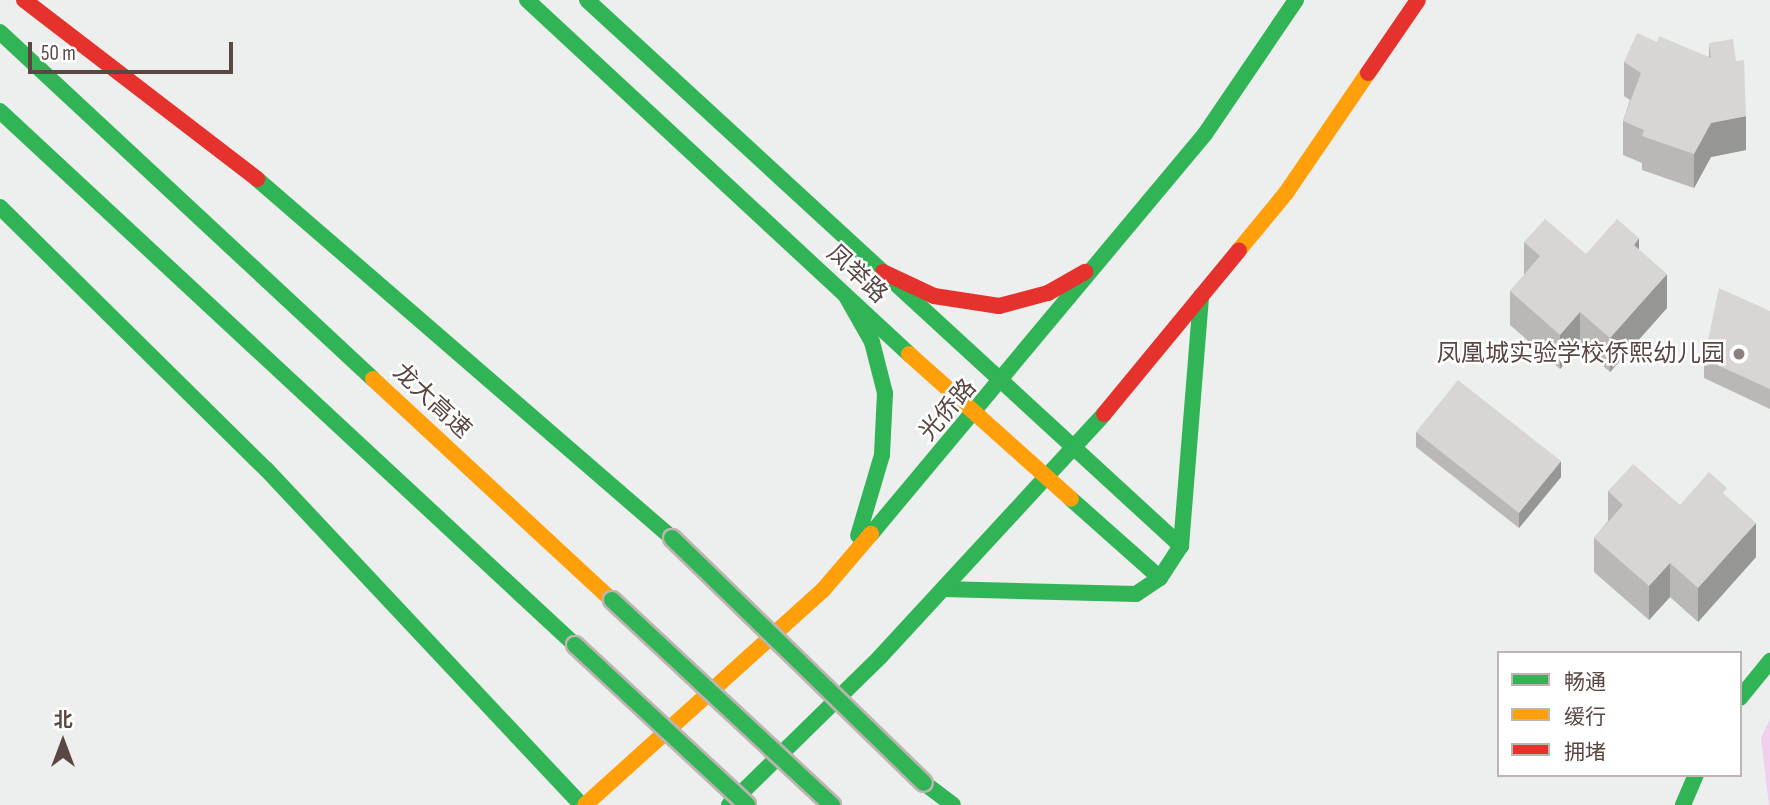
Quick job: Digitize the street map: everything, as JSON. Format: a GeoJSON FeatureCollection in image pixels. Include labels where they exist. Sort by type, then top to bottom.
{"type":"FeatureCollection","features":[{"type":"Feature","properties":{"kind":"main road"},"geometry":{"type":"LineString","coordinates":[[24,0],[229,155],[672,538],[924,783],[953,805]]}},
{"type":"Feature","properties":{"kind":"main road","name":"凤举路"},"geometry":{"type":"LineString","coordinates":[[527,0],[846,296],[1160,578]]}},
{"type":"Feature","properties":{"kind":"main road","name":"凤举路"},"geometry":{"type":"LineString","coordinates":[[587,0],[1181,546]]}},
{"type":"Feature","properties":{"kind":"main road","name":"光侨路"},"geometry":{"type":"LineString","coordinates":[[583,805],[838,572],[1002,382],[1205,134],[1296,0]]}},
{"type":"Feature","properties":{"kind":"main road"},"geometry":{"type":"LineString","coordinates":[[729,805],[943,589],[1075,449],[1286,193],[1418,0]]}},
{"type":"Feature","properties":{"kind":"main road","name":"龙大高速"},"geometry":{"type":"LineString","coordinates":[[0,32],[832,805]]}},
{"type":"Feature","properties":{"kind":"main road"},"geometry":{"type":"LineString","coordinates":[[0,111],[747,805]]}},
{"type":"Feature","properties":{"kind":"main road"},"geometry":{"type":"LineString","coordinates":[[0,206],[265,470],[488,709],[583,805]]}},
{"type":"Feature","properties":{"kind":"main road"},"geometry":{"type":"LineString","coordinates":[[883,272],[934,296],[999,306],[1048,293],[1103,258]]}},
{"type":"Feature","properties":{"kind":"main road"},"geometry":{"type":"LineString","coordinates":[[838,572],[865,521],[883,455],[885,422],[881,366],[861,318],[846,296]]}},
{"type":"Feature","properties":{"kind":"main road"},"geometry":{"type":"LineString","coordinates":[[943,589],[1136,594],[1160,578],[1181,546],[1201,296]]}},
{"type":"Feature","properties":{"kind":"main road"},"geometry":{"type":"LineString","coordinates":[[1742,696],[1770,661]]}},
{"type":"Feature","properties":{"kind":"main road"},"geometry":{"type":"LineString","coordinates":[[1683,805],[1695,777]]}},
{"type":"Feature","properties":{"kind":"shaded area"},"geometry":{"type":"Polygon","coordinates":[[[1770,719],[1770,805],[1769,805],[1761,738],[1770,719]]]}},
{"type":"Feature","properties":{"kind":"building"},"geometry":{"type":"Polygon","coordinates":[[[1637,33],[1657,42],[1659,36],[1711,58],[1709,43],[1733,39],[1736,61],[1744,60],[1746,116],[1711,123],[1694,154],[1642,136],[1644,130],[1623,121],[1641,73],[1624,62],[1637,33]]]}},
{"type":"Feature","properties":{"kind":"building"},"geometry":{"type":"Polygon","coordinates":[[[1545,219],[1586,254],[1617,219],[1639,238],[1634,245],[1667,274],[1610,338],[1580,312],[1560,335],[1510,291],[1540,256],[1524,242],[1545,219]]]}},
{"type":"Feature","properties":{"kind":"building","name":"凤凰城实验学校侨熙幼儿园"},"geometry":{"type":"Polygon","coordinates":[[[1719,288],[1770,311],[1770,389],[1704,359],[1719,288]]]}},
{"type":"Feature","properties":{"kind":"building"},"geometry":{"type":"Polygon","coordinates":[[[1458,380],[1561,461],[1519,513],[1416,432],[1458,380]]]}},
{"type":"Feature","properties":{"kind":"building"},"geometry":{"type":"Polygon","coordinates":[[[1633,464],[1680,505],[1709,472],[1727,488],[1723,493],[1756,523],[1698,588],[1670,563],[1649,586],[1594,538],[1623,505],[1608,491],[1633,464]]]}},
{"type":"Feature","properties":{"kind":"traffic: fast"},"geometry":{"type":"LineString","coordinates":[[527,0],[909,354]]}},
{"type":"Feature","properties":{"kind":"traffic: fast"},"geometry":{"type":"LineString","coordinates":[[587,0],[1181,546]]}},
{"type":"Feature","properties":{"kind":"traffic: fast"},"geometry":{"type":"LineString","coordinates":[[871,534],[1205,134],[1296,0]]}},
{"type":"Feature","properties":{"kind":"traffic: fast"},"geometry":{"type":"LineString","coordinates":[[0,32],[373,379]]}},
{"type":"Feature","properties":{"kind":"traffic: fast"},"geometry":{"type":"LineString","coordinates":[[0,111],[575,645]]}},
{"type":"Feature","properties":{"kind":"traffic: fast"},"geometry":{"type":"LineString","coordinates":[[257,179],[672,538]]}},
{"type":"Feature","properties":{"kind":"traffic: fast"},"geometry":{"type":"LineString","coordinates":[[0,207],[266,469],[582,805]]}},
{"type":"Feature","properties":{"kind":"traffic: fast"},"geometry":{"type":"LineString","coordinates":[[846,296],[872,342],[885,393],[882,455],[858,536]]}},
{"type":"Feature","properties":{"kind":"traffic: fast"},"geometry":{"type":"LineString","coordinates":[[943,589],[1136,594],[1160,578],[1181,546],[1201,296]]}},
{"type":"Feature","properties":{"kind":"traffic: fast"},"geometry":{"type":"LineString","coordinates":[[729,805],[880,657],[1104,414]]}},
{"type":"Feature","properties":{"kind":"traffic: fast"},"geometry":{"type":"LineString","coordinates":[[1071,499],[1160,578]]}},
{"type":"Feature","properties":{"kind":"traffic: fast"},"geometry":{"type":"LineString","coordinates":[[672,538],[924,783]]}},
{"type":"Feature","properties":{"kind":"traffic: fast"},"geometry":{"type":"LineString","coordinates":[[612,600],[832,805]]}},
{"type":"Feature","properties":{"kind":"traffic: fast"},"geometry":{"type":"LineString","coordinates":[[575,645],[747,805]]}},
{"type":"Feature","properties":{"kind":"traffic: fast"},"geometry":{"type":"LineString","coordinates":[[1742,696],[1770,661]]}},
{"type":"Feature","properties":{"kind":"traffic: fast"},"geometry":{"type":"LineString","coordinates":[[1683,805],[1695,777]]}},
{"type":"Feature","properties":{"kind":"traffic: fast"},"geometry":{"type":"LineString","coordinates":[[924,783],[953,805]]}},
{"type":"Feature","properties":{"kind":"traffic: slow"},"geometry":{"type":"LineString","coordinates":[[1239,250],[1286,193],[1368,73]]}},
{"type":"Feature","properties":{"kind":"traffic: slow"},"geometry":{"type":"LineString","coordinates":[[909,354],[1071,499]]}},
{"type":"Feature","properties":{"kind":"traffic: slow"},"geometry":{"type":"LineString","coordinates":[[373,379],[612,600]]}},
{"type":"Feature","properties":{"kind":"traffic: slow"},"geometry":{"type":"LineString","coordinates":[[585,805],[823,590],[871,534]]}},
{"type":"Feature","properties":{"kind":"traffic: jam"},"geometry":{"type":"LineString","coordinates":[[24,0],[257,179]]}},
{"type":"Feature","properties":{"kind":"traffic: jam"},"geometry":{"type":"LineString","coordinates":[[1368,73],[1418,0]]}},
{"type":"Feature","properties":{"kind":"traffic: jam"},"geometry":{"type":"LineString","coordinates":[[1104,414],[1239,250]]}},
{"type":"Feature","properties":{"kind":"traffic: jam"},"geometry":{"type":"LineString","coordinates":[[883,272],[934,296],[999,306],[1048,293],[1085,272]]}},
{"type":"Feature","properties":{"kind":"place","name":"凤凰城实验学校侨熙幼儿园"},"geometry":{"type":"Point","coordinates":[1739,354]}}]}
